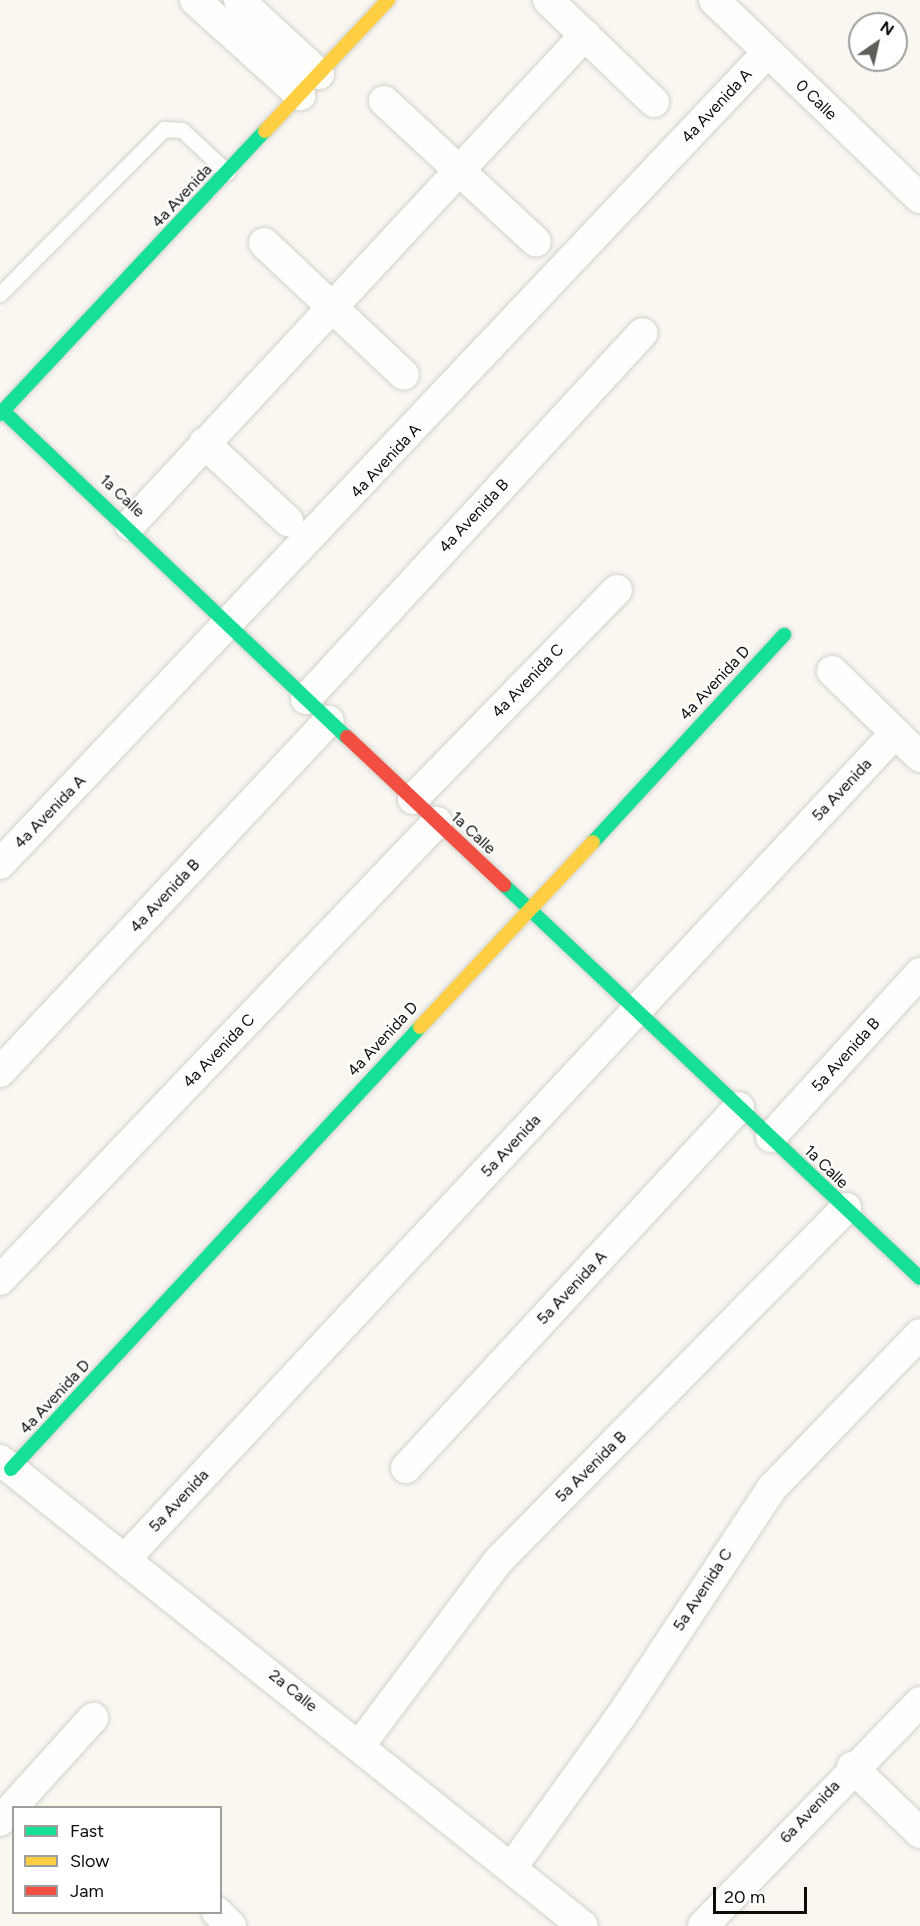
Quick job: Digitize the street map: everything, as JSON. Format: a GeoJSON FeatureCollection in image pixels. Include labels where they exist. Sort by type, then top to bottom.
{"type":"FeatureCollection","features":[{"type":"Feature","properties":{"kind":"street"},"geometry":{"type":"LineString","coordinates":[[195,0],[310,84]]}},
{"type":"Feature","properties":{"kind":"street"},"geometry":{"type":"LineString","coordinates":[[239,0],[310,84]]}},
{"type":"Feature","properties":{"kind":"street","name":"4a Avenida"},"geometry":{"type":"LineString","coordinates":[[1,411],[388,0]]}},
{"type":"Feature","properties":{"kind":"street"},"geometry":{"type":"LineString","coordinates":[[548,0],[654,102]]}},
{"type":"Feature","properties":{"kind":"street","name":"0 Calle"},"geometry":{"type":"LineString","coordinates":[[714,0],[920,198]]}},
{"type":"Feature","properties":{"kind":"street"},"geometry":{"type":"LineString","coordinates":[[130,525],[585,35]]}},
{"type":"Feature","properties":{"kind":"street","name":"4a Avenida A"},"geometry":{"type":"LineString","coordinates":[[0,864],[231,626],[767,53]]}},
{"type":"Feature","properties":{"kind":"street"},"geometry":{"type":"LineString","coordinates":[[384,101],[536,242]]}},
{"type":"Feature","properties":{"kind":"street"},"geometry":{"type":"LineString","coordinates":[[264,243],[404,375]]}},
{"type":"Feature","properties":{"kind":"street","name":"4a Avenida B"},"geometry":{"type":"LineString","coordinates":[[306,699],[642,333]]}},
{"type":"Feature","properties":{"kind":"street","name":"1a Calle"},"geometry":{"type":"LineString","coordinates":[[1,411],[130,525],[329,721],[846,1208],[917,1271]]}},
{"type":"Feature","properties":{"kind":"street"},"geometry":{"type":"LineString","coordinates":[[204,443],[288,521]]}},
{"type":"Feature","properties":{"kind":"street","name":"4a Avenida C"},"geometry":{"type":"LineString","coordinates":[[413,799],[617,590]]}},
{"type":"Feature","properties":{"kind":"street","name":"4a Avenida D"},"geometry":{"type":"LineString","coordinates":[[6,1464],[527,906],[784,635]]}},
{"type":"Feature","properties":{"kind":"street"},"geometry":{"type":"LineString","coordinates":[[832,670],[920,757]]}},
{"type":"Feature","properties":{"kind":"street","name":"4a Avenida B"},"geometry":{"type":"LineString","coordinates":[[0,1071],[329,721]]}},
{"type":"Feature","properties":{"kind":"street","name":"5a Avenida"},"geometry":{"type":"LineString","coordinates":[[126,1558],[895,733]]}},
{"type":"Feature","properties":{"kind":"street","name":"4a Avenida C"},"geometry":{"type":"LineString","coordinates":[[0,1280],[437,822]]}},
{"type":"Feature","properties":{"kind":"street","name":"5a Avenida B"},"geometry":{"type":"LineString","coordinates":[[771,1137],[920,973]]}},
{"type":"Feature","properties":{"kind":"street","name":"5a Avenida A"},"geometry":{"type":"LineString","coordinates":[[406,1468],[739,1107]]}},
{"type":"Feature","properties":{"kind":"street","name":"5a Avenida B"},"geometry":{"type":"LineString","coordinates":[[360,1745],[498,1561],[846,1208]]}},
{"type":"Feature","properties":{"kind":"street","name":"5a Avenida C"},"geometry":{"type":"LineString","coordinates":[[512,1867],[621,1716],[771,1489],[920,1334]]}},
{"type":"Feature","properties":{"kind":"street","name":"2a Calle"},"geometry":{"type":"LineString","coordinates":[[6,1464],[360,1745],[583,1926]]}},
{"type":"Feature","properties":{"kind":"street","name":"6a Avenida"},"geometry":{"type":"LineString","coordinates":[[703,1926],[852,1767],[920,1702]]}},
{"type":"Feature","properties":{"kind":"street"},"geometry":{"type":"LineString","coordinates":[[14,1806],[93,1718]]}},
{"type":"Feature","properties":{"kind":"street"},"geometry":{"type":"LineString","coordinates":[[852,1767],[920,1833]]}},
{"type":"Feature","properties":{"kind":"street"},"geometry":{"type":"LineString","coordinates":[[0,1821],[12,1808]]}},
{"type":"Feature","properties":{"kind":"street"},"geometry":{"type":"LineString","coordinates":[[219,1914],[231,1926]]}},
{"type":"Feature","properties":{"kind":"lane"},"geometry":{"type":"LineString","coordinates":[[0,294],[164,129],[182,130],[227,172]]}},
{"type":"Feature","properties":{"kind":"traffic: fast"},"geometry":{"type":"LineString","coordinates":[[0,414],[265,131]]}},
{"type":"Feature","properties":{"kind":"traffic: fast"},"geometry":{"type":"LineString","coordinates":[[3,411],[347,737]]}},
{"type":"Feature","properties":{"kind":"traffic: fast"},"geometry":{"type":"LineString","coordinates":[[593,842],[784,635]]}},
{"type":"Feature","properties":{"kind":"traffic: fast"},"geometry":{"type":"LineString","coordinates":[[504,885],[920,1278]]}},
{"type":"Feature","properties":{"kind":"traffic: fast"},"geometry":{"type":"LineString","coordinates":[[11,1469],[420,1027]]}},
{"type":"Feature","properties":{"kind":"traffic: slow"},"geometry":{"type":"LineString","coordinates":[[265,131],[388,0]]}},
{"type":"Feature","properties":{"kind":"traffic: slow"},"geometry":{"type":"LineString","coordinates":[[420,1027],[593,842]]}},
{"type":"Feature","properties":{"kind":"traffic: jam"},"geometry":{"type":"LineString","coordinates":[[347,737],[504,885]]}}]}
